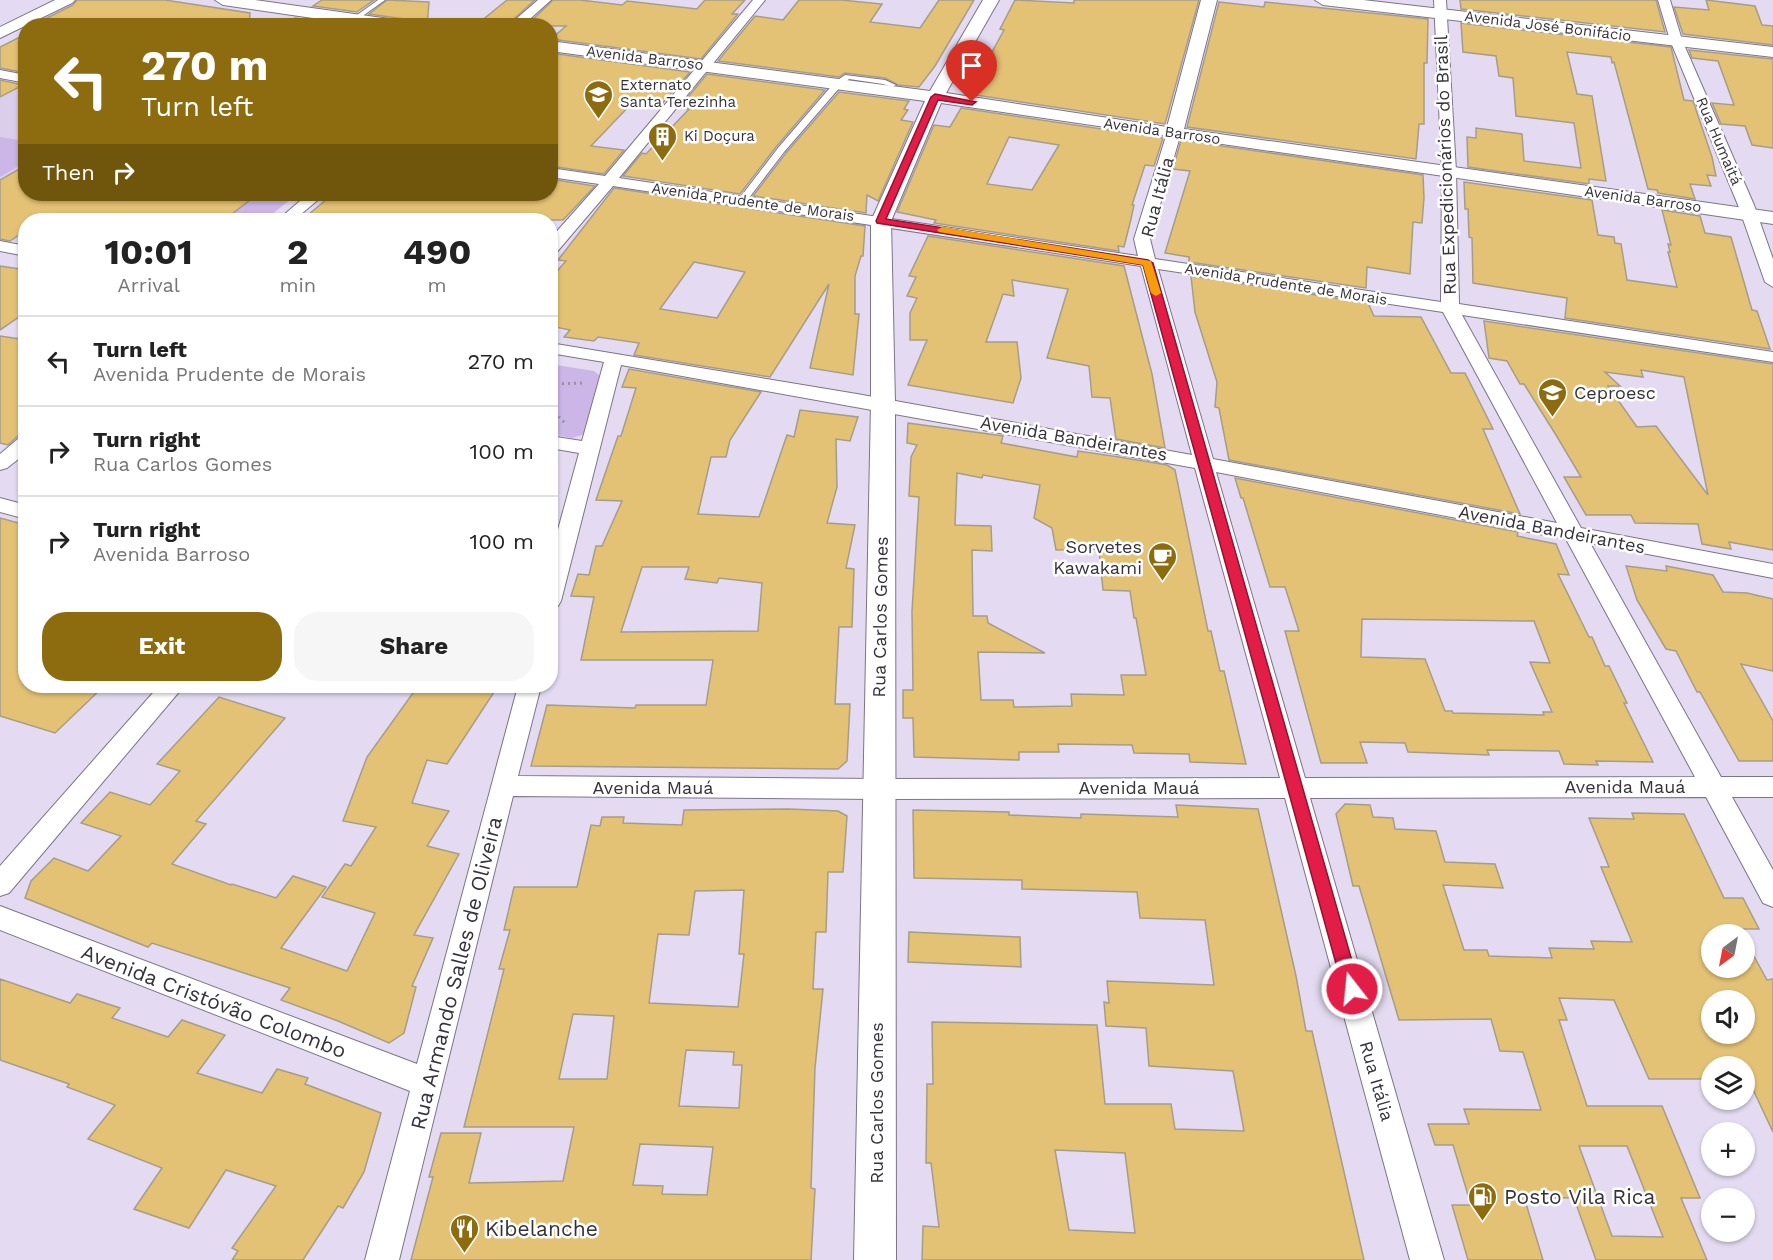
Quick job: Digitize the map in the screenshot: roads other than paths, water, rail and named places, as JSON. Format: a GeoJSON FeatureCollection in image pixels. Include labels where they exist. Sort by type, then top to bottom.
{"type":"FeatureCollection","features":[{"type":"Feature","properties":{"kind":"street"},"geometry":{"type":"LineString","coordinates":[[30,18],[67,0]]}},
{"type":"Feature","properties":{"kind":"street"},"geometry":{"type":"LineString","coordinates":[[223,0],[348,18]]}},
{"type":"Feature","properties":{"kind":"street"},"geometry":{"type":"LineString","coordinates":[[524,18],[545,0]]}},
{"type":"Feature","properties":{"kind":"street"},"geometry":{"type":"LineString","coordinates":[[558,241],[611,181],[759,0]]}},
{"type":"Feature","properties":{"kind":"street","name":"Rua Carlos Gomes"},"geometry":{"type":"LineString","coordinates":[[875,1260],[877,789],[883,403],[880,221],[935,97],[991,0]]}},
{"type":"Feature","properties":{"kind":"street","name":"Rua Itália"},"geometry":{"type":"LineString","coordinates":[[1209,0],[1143,239],[1427,1260]]}},
{"type":"Feature","properties":{"kind":"street","name":"Avenida José Bonifácio"},"geometry":{"type":"LineString","coordinates":[[1323,0],[1440,6],[1773,52]]}},
{"type":"Feature","properties":{"kind":"street","name":"Rua Humaitá"},"geometry":{"type":"LineString","coordinates":[[1664,0],[1676,40],[1749,214],[1773,282]]}},
{"type":"Feature","properties":{"kind":"street","name":"Rua Expedicionários do Brasil"},"geometry":{"type":"LineString","coordinates":[[1440,6],[1449,171],[1450,309],[1773,895]]}},
{"type":"Feature","properties":{"kind":"street"},"geometry":{"type":"LineString","coordinates":[[0,33],[18,24]]}},
{"type":"Feature","properties":{"kind":"street","name":"Avenida Barroso"},"geometry":{"type":"LineString","coordinates":[[558,47],[935,97],[1773,218]]}},
{"type":"Feature","properties":{"kind":"street"},"geometry":{"type":"LineString","coordinates":[[0,74],[18,77]]}},
{"type":"Feature","properties":{"kind":"street","name":"Avenida Prudente de Morais"},"geometry":{"type":"LineString","coordinates":[[558,173],[1773,357]]}},
{"type":"Feature","properties":{"kind":"street"},"geometry":{"type":"LineString","coordinates":[[294,213],[308,201]]}},
{"type":"Feature","properties":{"kind":"street"},"geometry":{"type":"LineString","coordinates":[[0,246],[18,249]]}},
{"type":"Feature","properties":{"kind":"street","name":"Avenida Bandeirantes"},"geometry":{"type":"LineString","coordinates":[[558,349],[883,403],[1204,461],[1773,571]]}},
{"type":"Feature","properties":{"kind":"street"},"geometry":{"type":"LineString","coordinates":[[558,571],[614,358]]}},
{"type":"Feature","properties":{"kind":"street"},"geometry":{"type":"LineString","coordinates":[[558,443],[591,449]]}},
{"type":"Feature","properties":{"kind":"street"},"geometry":{"type":"LineString","coordinates":[[0,464],[18,449]]}},
{"type":"Feature","properties":{"kind":"street"},"geometry":{"type":"LineString","coordinates":[[0,505],[18,510]]}},
{"type":"Feature","properties":{"kind":"street"},"geometry":{"type":"LineString","coordinates":[[0,885],[166,693]]}},
{"type":"Feature","properties":{"kind":"street","name":"Rua Armando Salles de Oliveira"},"geometry":{"type":"LineString","coordinates":[[382,1260],[527,693]]}},
{"type":"Feature","properties":{"kind":"street","name":"Avenida Mauá"},"geometry":{"type":"LineString","coordinates":[[504,786],[877,789],[1295,786],[1773,787]]}},
{"type":"Feature","properties":{"kind":"street","name":"Avenida Cristóvão Colombo"},"geometry":{"type":"LineString","coordinates":[[0,918],[428,1083]]}},
{"type":"Feature","properties":{"kind":"lane"},"geometry":{"type":"LineString","coordinates":[[356,18],[382,0]]}},
{"type":"Feature","properties":{"kind":"lane"},"geometry":{"type":"LineString","coordinates":[[742,201],[781,150],[838,84],[848,77],[892,85]]}},
{"type":"Feature","properties":{"kind":"place","name":"Externato Santa Terezinha"},"geometry":{"type":"Point","coordinates":[599,120]}},
{"type":"Feature","properties":{"kind":"place","name":"Ki Doçura"},"geometry":{"type":"Point","coordinates":[663,162]}},
{"type":"Feature","properties":{"kind":"place","name":"Ceproesc"},"geometry":{"type":"Point","coordinates":[1553,418]}},
{"type":"Feature","properties":{"kind":"place","name":"Sorvetes Kawakami"},"geometry":{"type":"Point","coordinates":[1163,582]}},
{"type":"Feature","properties":{"kind":"place","name":"Posto Vila Rica"},"geometry":{"type":"Point","coordinates":[1483,1222]}},
{"type":"Feature","properties":{"kind":"place","name":"Kibelanche"},"geometry":{"type":"Point","coordinates":[464,1254]}}]}
